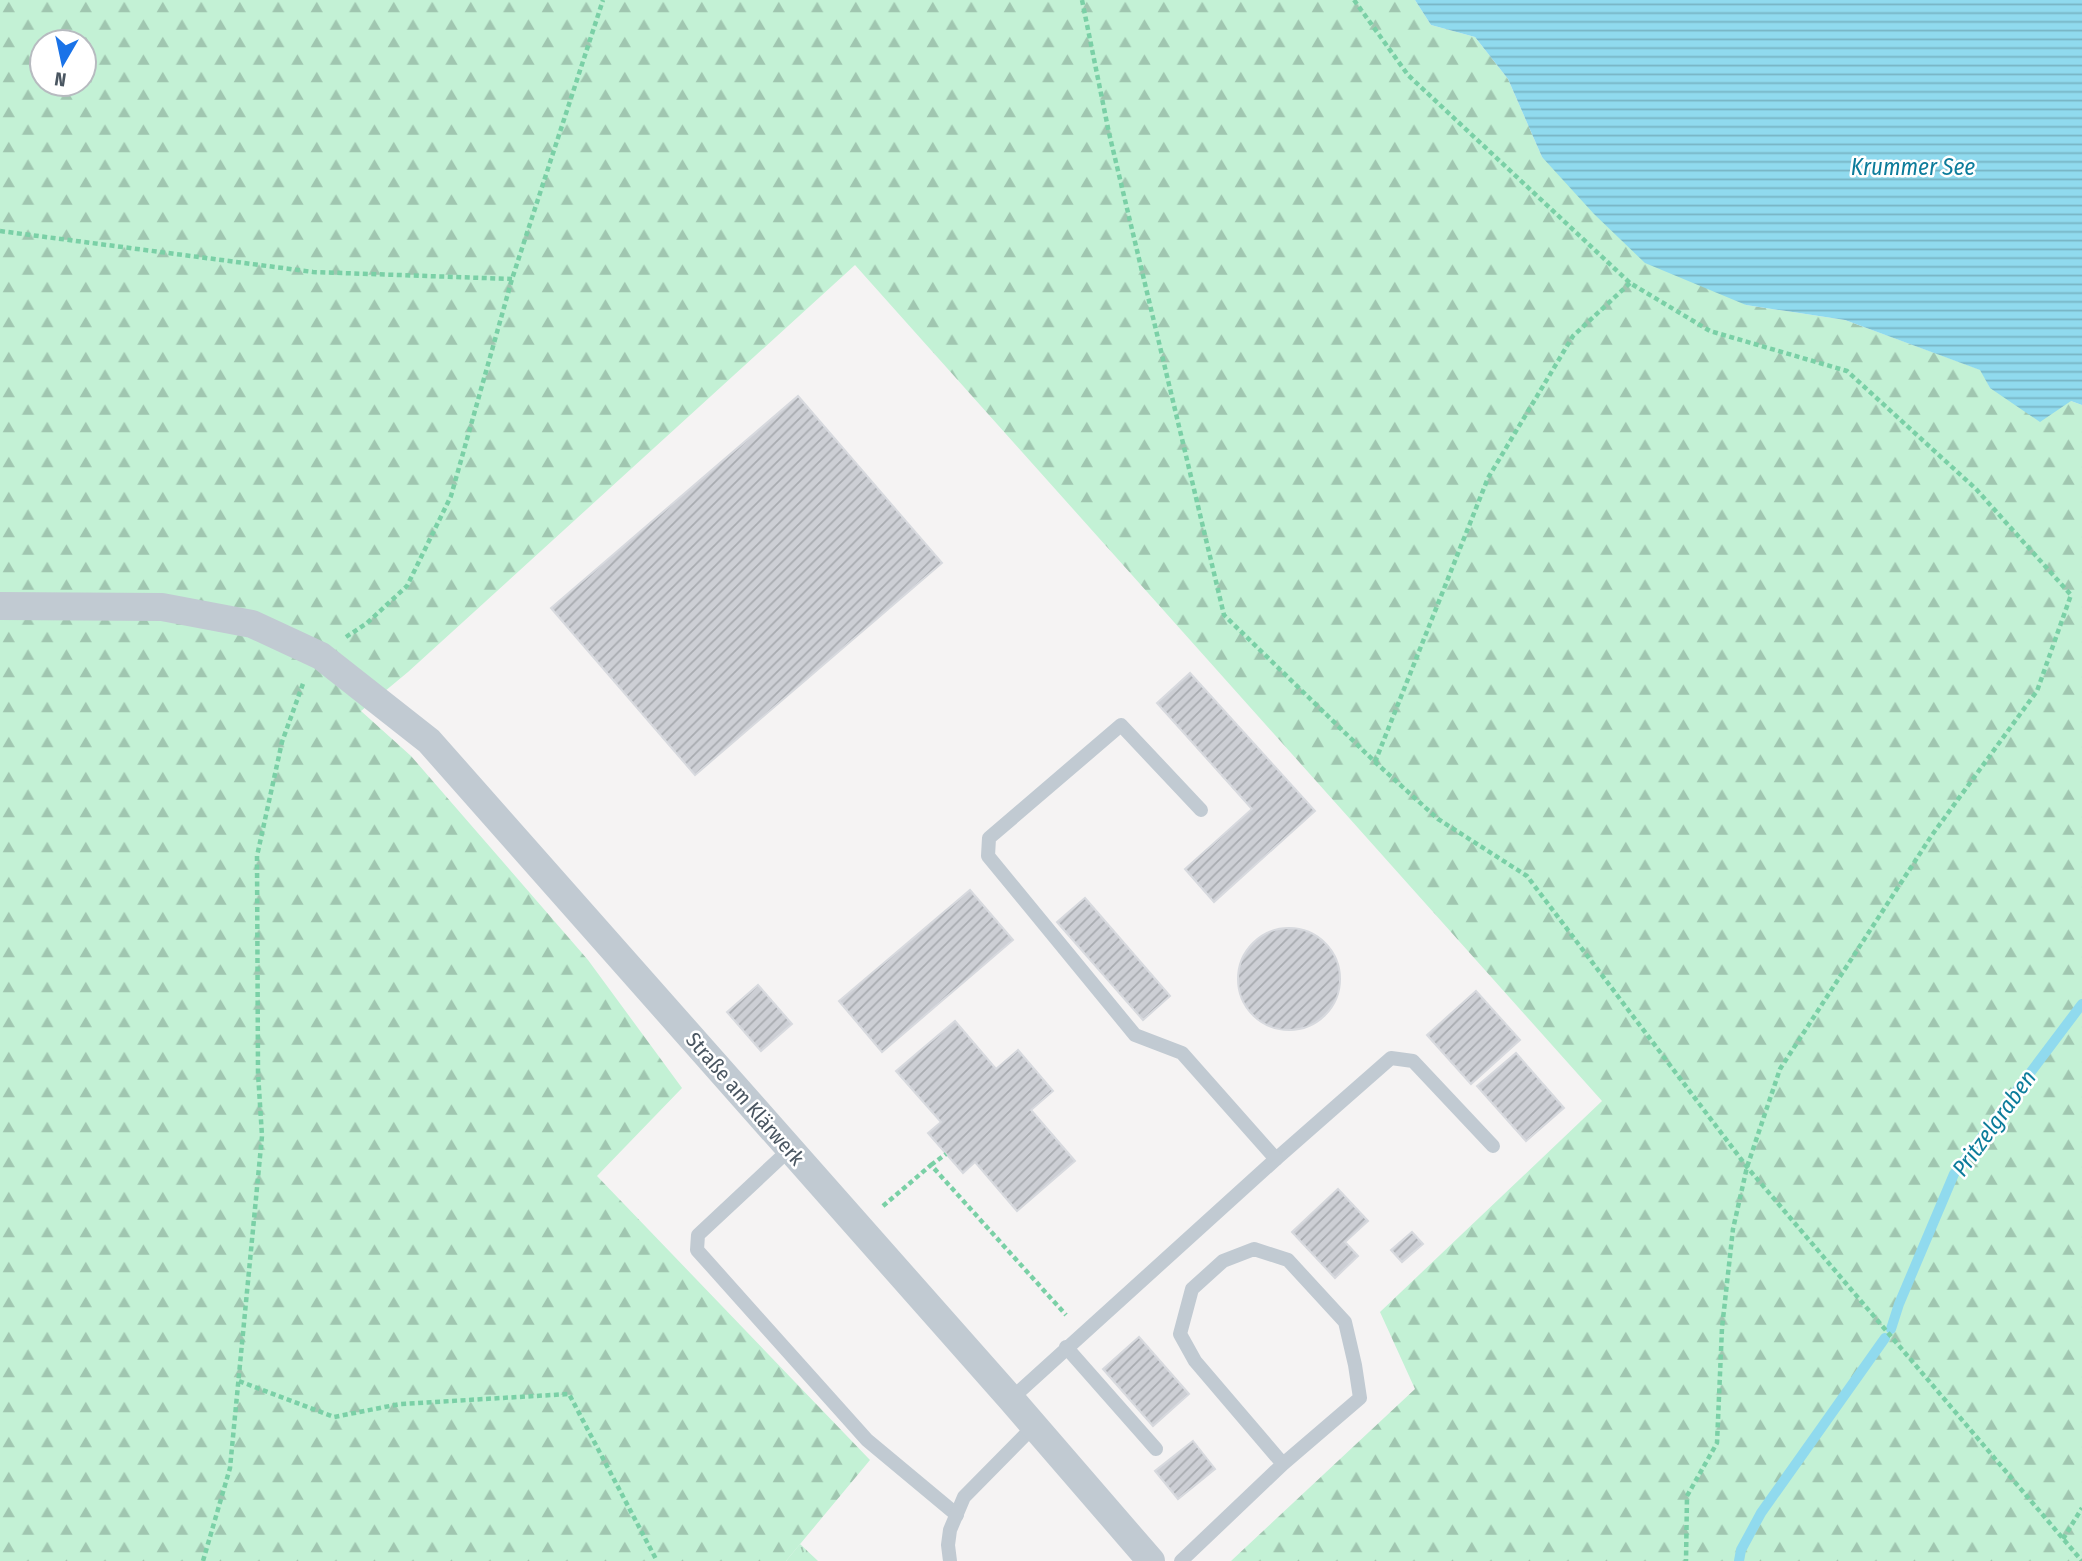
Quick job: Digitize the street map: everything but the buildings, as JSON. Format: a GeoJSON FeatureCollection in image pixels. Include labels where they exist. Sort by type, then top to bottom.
{"type":"FeatureCollection","features":[{"type":"Feature","properties":{"kind":"street","name":"Straße am Klärwerk"},"geometry":{"type":"LineString","coordinates":[[0,606],[162,607],[252,624],[321,656],[429,741],[1152,1561]]}},
{"type":"Feature","properties":{"kind":"lane"},"geometry":{"type":"LineString","coordinates":[[1201,810],[1121,725],[989,838],[988,856],[1135,1035],[1182,1053],[1276,1159]]}},
{"type":"Feature","properties":{"kind":"lane"},"geometry":{"type":"LineString","coordinates":[[1010,1399],[1391,1058],[1413,1061],[1493,1146]]}},
{"type":"Feature","properties":{"kind":"lane"},"geometry":{"type":"LineString","coordinates":[[790,1149],[698,1235],[697,1250],[867,1440],[957,1515]]}},
{"type":"Feature","properties":{"kind":"lane"},"geometry":{"type":"LineString","coordinates":[[1181,1561],[1283,1464],[1360,1398],[1345,1322],[1288,1260],[1254,1249],[1223,1261],[1192,1289],[1180,1334],[1195,1361],[1283,1464]]}},
{"type":"Feature","properties":{"kind":"lane"},"geometry":{"type":"LineString","coordinates":[[1066,1347],[1156,1449]]}},
{"type":"Feature","properties":{"kind":"lane"},"geometry":{"type":"LineString","coordinates":[[950,1561],[949,1537],[964,1497],[1034,1426]]}},
{"type":"Feature","properties":{"kind":"path"},"geometry":{"type":"LineString","coordinates":[[203,1561],[230,1468],[239,1381],[262,1136],[258,1073],[257,856],[282,742],[307,674],[321,656],[367,622],[407,586],[451,496],[512,279],[603,0]]}},
{"type":"Feature","properties":{"kind":"path"},"geometry":{"type":"LineString","coordinates":[[1082,0],[1109,134],[1224,615],[1375,762],[1438,819],[1527,876],[1747,1167],[2082,1561]]}},
{"type":"Feature","properties":{"kind":"path"},"geometry":{"type":"LineString","coordinates":[[1354,0],[1408,75],[1630,283],[1710,331],[1847,371],[1976,488],[2071,595],[2037,691],[1932,835],[1780,1069],[1747,1167],[1733,1229],[1722,1328],[1717,1443],[1687,1496],[1686,1561]]}},
{"type":"Feature","properties":{"kind":"path"},"geometry":{"type":"LineString","coordinates":[[0,231],[313,272],[512,279]]}},
{"type":"Feature","properties":{"kind":"path"},"geometry":{"type":"LineString","coordinates":[[1375,762],[1488,478],[1573,336],[1630,283]]}},
{"type":"Feature","properties":{"kind":"path"},"geometry":{"type":"LineString","coordinates":[[884,1205],[946,1154]]}},
{"type":"Feature","properties":{"kind":"path"},"geometry":{"type":"LineString","coordinates":[[931,1166],[1083,1333]]}},
{"type":"Feature","properties":{"kind":"path"},"geometry":{"type":"LineString","coordinates":[[239,1381],[334,1417],[400,1404],[569,1394],[657,1561]]}},
{"type":"Feature","properties":{"kind":"path"},"geometry":{"type":"LineString","coordinates":[[2063,1539],[2082,1508]]}},
{"type":"Feature","properties":{"kind":"green space"},"geometry":{"type":"Polygon","coordinates":[[[0,0],[1415,0],[1431,25],[1475,37],[1508,79],[1542,157],[1746,305],[1845,320],[1981,370],[1990,388],[2082,405],[2082,1561],[1231,1561],[1415,1389],[1380,1312],[1602,1101],[855,265],[408,672],[361,711],[411,756],[588,960],[682,1088],[597,1176],[870,1460],[786,1561],[0,1561],[0,0]]]}},
{"type":"Feature","properties":{"kind":"green space"},"geometry":{"type":"Polygon","coordinates":[[[800,1544],[818,1561],[786,1561],[800,1544]]]}},
{"type":"Feature","properties":{"kind":"water","name":"Krummer See"},"geometry":{"type":"Polygon","coordinates":[[[1415,0],[2082,0],[2082,405],[2071,401],[2040,422],[1990,388],[1980,370],[1845,320],[1746,305],[1645,263],[1594,214],[1542,157],[1508,79],[1475,37],[1431,25],[1415,0]]]}},
{"type":"Feature","properties":{"kind":"waterway","name":"Pritzelgraben"},"geometry":{"type":"LineString","coordinates":[[1891,1329],[1954,1174],[2082,1004]]}},
{"type":"Feature","properties":{"kind":"waterway","name":"Pritzelgraben"},"geometry":{"type":"LineString","coordinates":[[1739,1561],[1741,1550],[1761,1513],[1885,1338]]}}]}
